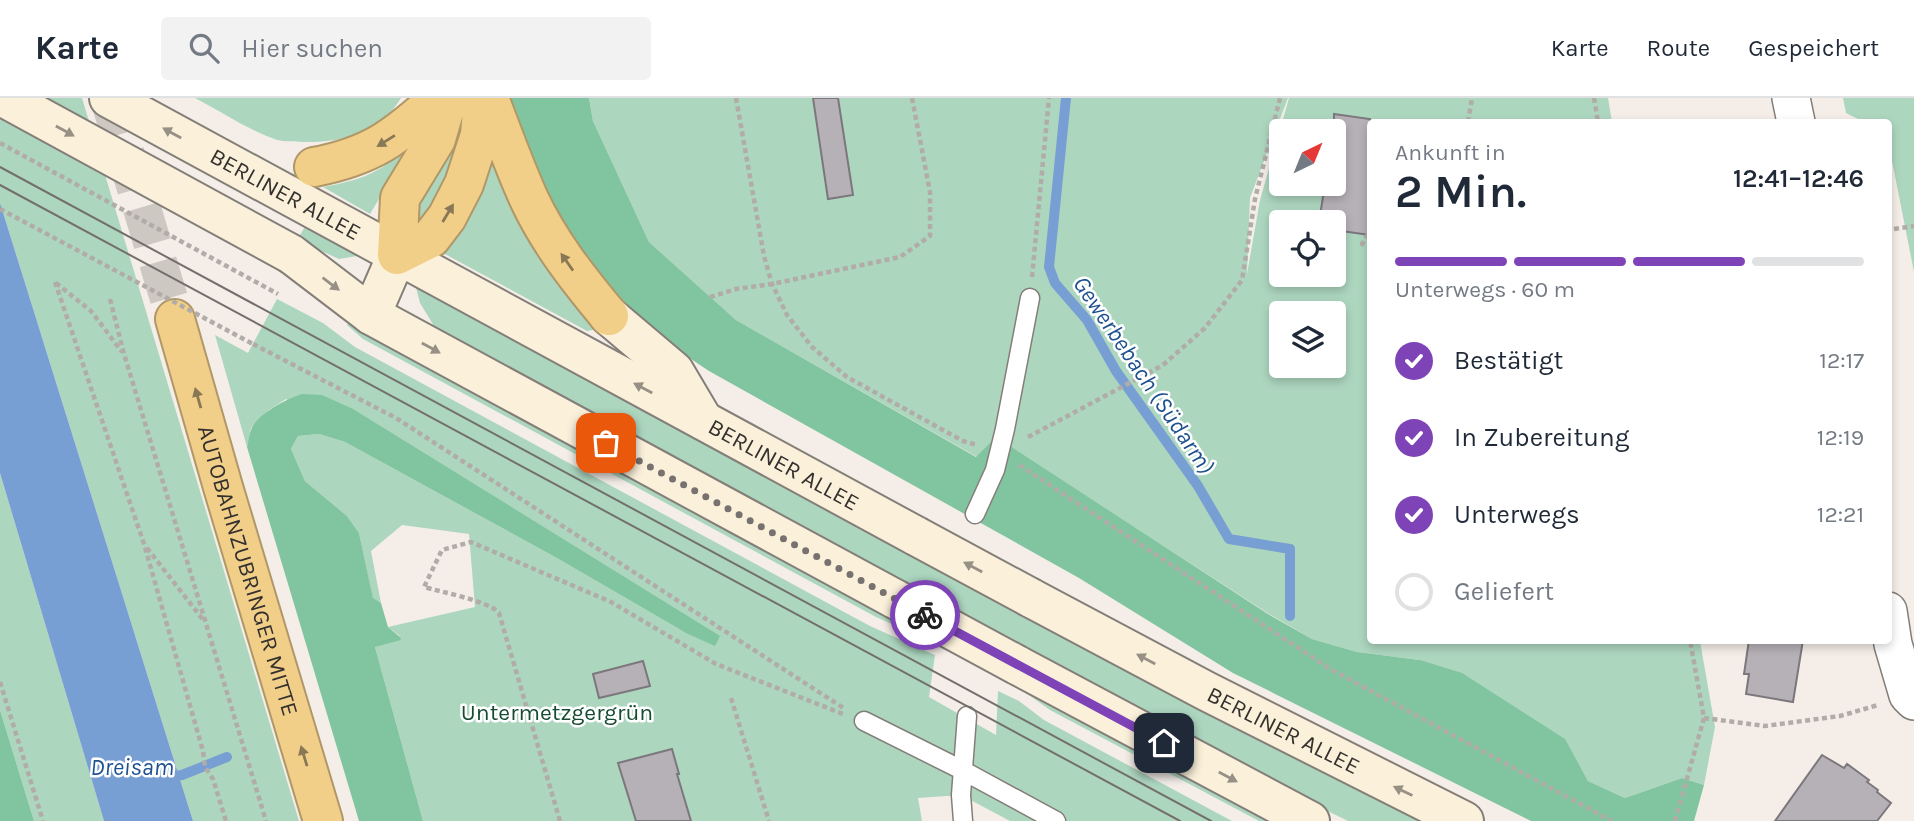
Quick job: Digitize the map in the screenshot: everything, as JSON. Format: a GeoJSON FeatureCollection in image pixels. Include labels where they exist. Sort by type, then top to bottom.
{"type":"FeatureCollection","features":[{"type":"Feature","properties":{"kind":"highway"},"geometry":{"type":"LineString","coordinates":[[314,167],[348,159],[386,143],[439,98]]}},
{"type":"Feature","properties":{"kind":"highway"},"geometry":{"type":"LineString","coordinates":[[448,98],[436,139],[400,198],[397,255],[431,238],[447,217],[464,184],[480,135],[483,98]]}},
{"type":"Feature","properties":{"kind":"highway"},"geometry":{"type":"LineString","coordinates":[[489,98],[530,201],[555,245],[609,316]]}},
{"type":"Feature","properties":{"kind":"highway","name":"AUTOBAHNZUBRINGER MITTE"},"geometry":{"type":"LineString","coordinates":[[175,319],[323,821]]}},
{"type":"Feature","properties":{"kind":"main road"},"geometry":{"type":"LineString","coordinates":[[5,98],[291,254],[371,315],[1310,821]]}},
{"type":"Feature","properties":{"kind":"main road","name":"BERLINER ALLEE"},"geometry":{"type":"LineString","coordinates":[[109,98],[1031,598],[1218,697],[1464,821]]}},
{"type":"Feature","properties":{"kind":"main road"},"geometry":{"type":"LineString","coordinates":[[231,166],[314,167]]}},
{"type":"Feature","properties":{"kind":"main road"},"geometry":{"type":"LineString","coordinates":[[371,315],[397,255]]}},
{"type":"Feature","properties":{"kind":"main road"},"geometry":{"type":"LineString","coordinates":[[609,316],[674,372],[702,420]]}},
{"type":"Feature","properties":{"kind":"street"},"geometry":{"type":"LineString","coordinates":[[1791,98],[1795,119]]}},
{"type":"Feature","properties":{"kind":"street"},"geometry":{"type":"LineString","coordinates":[[1892,637],[1911,698]]}},
{"type":"Feature","properties":{"kind":"lane"},"geometry":{"type":"LineString","coordinates":[[975,514],[1000,452],[1030,298]]}},
{"type":"Feature","properties":{"kind":"lane"},"geometry":{"type":"LineString","coordinates":[[963,821],[961,795],[967,716]]}},
{"type":"Feature","properties":{"kind":"lane"},"geometry":{"type":"LineString","coordinates":[[864,721],[1056,821]]}},
{"type":"Feature","properties":{"kind":"path"},"geometry":{"type":"LineString","coordinates":[[736,98],[764,256],[772,284],[787,315],[812,348],[847,377],[963,441],[1000,452],[1332,670],[1612,821]]}},
{"type":"Feature","properties":{"kind":"path"},"geometry":{"type":"LineString","coordinates":[[710,297],[736,289],[900,257],[930,236],[930,192],[912,98]]}},
{"type":"Feature","properties":{"kind":"path"},"geometry":{"type":"LineString","coordinates":[[1030,298],[1049,98]]}},
{"type":"Feature","properties":{"kind":"path"},"geometry":{"type":"LineString","coordinates":[[1000,452],[1163,365],[1205,328],[1242,280],[1255,199],[1280,98]]}},
{"type":"Feature","properties":{"kind":"path"},"geometry":{"type":"LineString","coordinates":[[1468,119],[1472,98]]}},
{"type":"Feature","properties":{"kind":"path"},"geometry":{"type":"LineString","coordinates":[[1594,98],[1598,119]]}},
{"type":"Feature","properties":{"kind":"path"},"geometry":{"type":"LineString","coordinates":[[0,144],[278,293]]}},
{"type":"Feature","properties":{"kind":"path"},"geometry":{"type":"LineString","coordinates":[[0,209],[396,418],[864,721]]}},
{"type":"Feature","properties":{"kind":"path"},"geometry":{"type":"LineString","coordinates":[[1894,229],[1914,226]]}},
{"type":"Feature","properties":{"kind":"path"},"geometry":{"type":"LineString","coordinates":[[124,354],[91,311],[55,282],[144,544],[205,766],[226,821]]}},
{"type":"Feature","properties":{"kind":"path"},"geometry":{"type":"LineString","coordinates":[[110,299],[124,354],[265,821]]}},
{"type":"Feature","properties":{"kind":"path"},"geometry":{"type":"LineString","coordinates":[[560,821],[499,613],[496,609],[475,601],[424,587],[442,550],[471,542],[611,602],[716,664],[864,721]]}},
{"type":"Feature","properties":{"kind":"path"},"geometry":{"type":"LineString","coordinates":[[144,544],[206,624]]}},
{"type":"Feature","properties":{"kind":"path"},"geometry":{"type":"LineString","coordinates":[[1675,821],[1704,718],[1691,644]]}},
{"type":"Feature","properties":{"kind":"path"},"geometry":{"type":"LineString","coordinates":[[0,682],[43,821]]}},
{"type":"Feature","properties":{"kind":"path"},"geometry":{"type":"LineString","coordinates":[[731,698],[769,821]]}},
{"type":"Feature","properties":{"kind":"path"},"geometry":{"type":"LineString","coordinates":[[1704,718],[1765,726],[1840,716],[1911,698]]}},
{"type":"Feature","properties":{"kind":"green space"},"geometry":{"type":"Polygon","coordinates":[[[0,98],[82,98],[299,821],[193,821],[0,203],[0,98]]]}},
{"type":"Feature","properties":{"kind":"green space"},"geometry":{"type":"Polygon","coordinates":[[[195,98],[401,98],[382,120],[359,134],[318,142],[303,142],[280,141],[266,136],[195,98]]]}},
{"type":"Feature","properties":{"kind":"green space"},"geometry":{"type":"Polygon","coordinates":[[[506,98],[589,98],[593,121],[649,242],[736,320],[976,457],[996,437],[1268,614],[1312,639],[1357,652],[1420,660],[1462,673],[1565,739],[1588,781],[1625,798],[1682,778],[1704,785],[1694,821],[1531,821],[1233,673],[1079,578],[709,371],[664,341],[605,284],[555,212],[506,98]]]}},
{"type":"Feature","properties":{"kind":"green space"},"geometry":{"type":"Polygon","coordinates":[[[589,98],[1288,98],[1280,119],[1269,119],[1269,148],[1250,198],[1247,274],[1260,200],[1269,168],[1269,196],[1346,196],[1346,119],[1283,119],[1289,98],[1608,98],[1612,119],[1367,119],[1367,644],[1701,644],[1715,727],[1704,785],[1682,778],[1625,798],[1588,781],[1564,739],[1420,660],[1357,652],[1312,639],[996,438],[977,457],[736,320],[649,242],[593,121],[589,98]]]}},
{"type":"Feature","properties":{"kind":"green space"},"geometry":{"type":"Polygon","coordinates":[[[1843,98],[1914,98],[1914,272],[1892,161],[1892,119],[1858,119],[1846,113],[1843,98]]]}},
{"type":"Feature","properties":{"kind":"green space"},"geometry":{"type":"Polygon","coordinates":[[[460,127],[469,131],[440,197],[414,228],[412,210],[440,166],[460,127]]]}},
{"type":"Feature","properties":{"kind":"green space"},"geometry":{"type":"Polygon","coordinates":[[[408,145],[410,147],[370,214],[323,187],[369,174],[389,163],[408,145]]]}},
{"type":"Feature","properties":{"kind":"green space"},"geometry":{"type":"Polygon","coordinates":[[[492,158],[594,325],[593,330],[587,331],[443,253],[457,233],[492,158]]]}},
{"type":"Feature","properties":{"kind":"green space"},"geometry":{"type":"Polygon","coordinates":[[[306,225],[357,256],[339,259],[297,240],[306,225]]]}},
{"type":"Feature","properties":{"kind":"green space"},"geometry":{"type":"Polygon","coordinates":[[[415,284],[1430,821],[1348,821],[1293,794],[437,331],[420,303],[415,284]]]}},
{"type":"Feature","properties":{"kind":"green space","name":"Untermetzgergrün"},"geometry":{"type":"Polygon","coordinates":[[[277,299],[323,323],[355,347],[870,626],[935,655],[929,697],[996,735],[998,691],[1019,701],[1044,720],[1232,821],[1010,821],[961,795],[918,798],[922,821],[423,821],[375,647],[400,636],[388,627],[475,607],[469,534],[402,525],[371,551],[381,603],[373,599],[359,533],[347,516],[305,481],[291,449],[298,436],[319,434],[345,442],[555,557],[688,634],[286,399],[269,410],[251,428],[247,447],[215,335],[248,353],[277,299]]]}},
{"type":"Feature","properties":{"kind":"green space"},"geometry":{"type":"Polygon","coordinates":[[[350,320],[937,638],[936,644],[876,617],[363,339],[347,325],[350,320]]]}},
{"type":"Feature","properties":{"kind":"green space"},"geometry":{"type":"Polygon","coordinates":[[[302,394],[322,395],[353,409],[720,636],[715,646],[688,634],[555,557],[345,442],[319,434],[298,436],[291,449],[305,481],[347,516],[359,533],[373,598],[381,603],[388,627],[401,640],[375,647],[423,821],[359,821],[247,447],[251,430],[259,418],[280,403],[302,394]]]}},
{"type":"Feature","properties":{"kind":"green space"},"geometry":{"type":"Polygon","coordinates":[[[0,473],[104,821],[34,821],[0,710],[0,473]]]}},
{"type":"Feature","properties":{"kind":"green space"},"geometry":{"type":"Polygon","coordinates":[[[999,671],[1276,821],[1259,821],[1050,710],[999,679],[999,671]]]}},
{"type":"Feature","properties":{"kind":"green space"},"geometry":{"type":"Polygon","coordinates":[[[0,710],[34,821],[0,821],[0,710]]]}},
{"type":"Feature","properties":{"kind":"water","name":"Dreisam"},"geometry":{"type":"Polygon","coordinates":[[[0,203],[193,821],[104,821],[0,473],[0,203]]]}},
{"type":"Feature","properties":{"kind":"building"},"geometry":{"type":"Polygon","coordinates":[[[813,98],[838,98],[853,195],[828,199],[813,98]]]}},
{"type":"Feature","properties":{"kind":"building"},"geometry":{"type":"Polygon","coordinates":[[[1334,114],[1370,119],[1367,119],[1367,235],[1346,232],[1346,210],[1321,210],[1323,196],[1346,196],[1346,119],[1334,119],[1334,114]]]}},
{"type":"Feature","properties":{"kind":"building"},"geometry":{"type":"Polygon","coordinates":[[[1748,644],[1802,644],[1793,702],[1746,694],[1749,674],[1744,674],[1748,644]]]}},
{"type":"Feature","properties":{"kind":"building"},"geometry":{"type":"Polygon","coordinates":[[[643,661],[650,686],[599,698],[593,674],[643,661]]]}},
{"type":"Feature","properties":{"kind":"building"},"geometry":{"type":"Polygon","coordinates":[[[672,749],[691,821],[636,821],[618,763],[672,749]]]}},
{"type":"Feature","properties":{"kind":"building"},"geometry":{"type":"Polygon","coordinates":[[[1822,755],[1844,768],[1847,764],[1869,780],[1867,782],[1891,803],[1877,821],[1775,821],[1822,755]]]}},
{"type":"Feature","properties":{"kind":"waterway","name":"Gewerbebach (Südarm)"},"geometry":{"type":"LineString","coordinates":[[1066,98],[1049,267],[1055,283],[1087,320],[1116,371],[1198,486],[1229,539],[1290,549],[1290,616]]}},
{"type":"Feature","properties":{"kind":"waterway"},"geometry":{"type":"LineString","coordinates":[[168,777],[182,775],[227,757]]}},
{"type":"Feature","properties":{"kind":"tunnel"},"geometry":{"type":"LineString","coordinates":[[109,98],[175,319]]}},
{"type":"Feature","properties":{"kind":"tram line"},"geometry":{"type":"LineString","coordinates":[[0,167],[1211,821]]}},
{"type":"Feature","properties":{"kind":"tram line"},"geometry":{"type":"LineString","coordinates":[[0,185],[1180,821]]}},
{"type":"Feature","properties":{"kind":"way so far"},"geometry":{"type":"LineString","coordinates":[[606,443],[925,615]]}},
{"type":"Feature","properties":{"kind":"route"},"geometry":{"type":"LineString","coordinates":[[925,615],[1164,743]]}}]}
